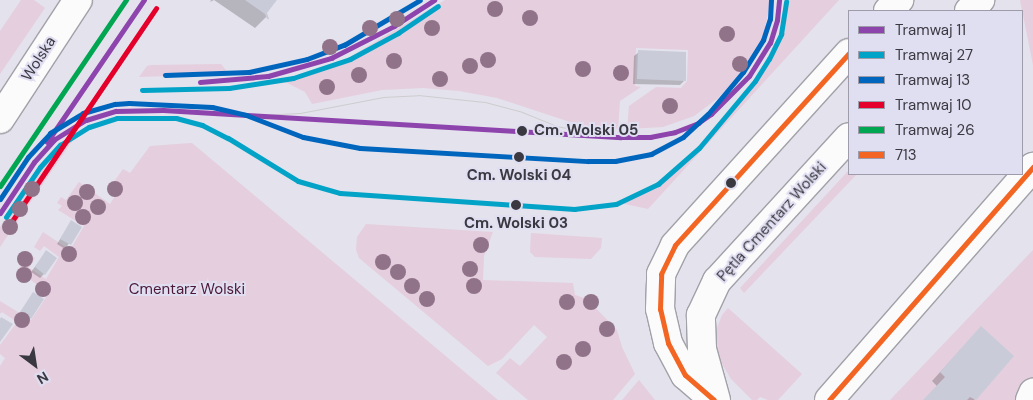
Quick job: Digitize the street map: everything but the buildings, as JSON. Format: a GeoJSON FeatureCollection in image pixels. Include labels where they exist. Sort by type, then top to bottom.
{"type":"FeatureCollection","features":[{"type":"Feature","properties":{"kind":"street","name":"Wolska"},"geometry":{"type":"LineString","coordinates":[[0,119],[78,0]]}},
{"type":"Feature","properties":{"kind":"street"},"geometry":{"type":"LineString","coordinates":[[889,10],[899,0]]}},
{"type":"Feature","properties":{"kind":"street"},"geometry":{"type":"LineString","coordinates":[[970,10],[980,0]]}},
{"type":"Feature","properties":{"kind":"street","name":"Pętla Cmentarz Wolski"},"geometry":{"type":"LineString","coordinates":[[715,400],[685,375],[668,343],[660,309],[661,274],[675,245],[848,54]]}},
{"type":"Feature","properties":{"kind":"street","name":"Pętla Cmentarz Wolski"},"geometry":{"type":"LineString","coordinates":[[715,400],[702,349],[701,315],[717,281],[848,139]]}},
{"type":"Feature","properties":{"kind":"street"},"geometry":{"type":"LineString","coordinates":[[830,400],[1033,167]]}},
{"type":"Feature","properties":{"kind":"street"},"geometry":{"type":"LineString","coordinates":[[1030,400],[1033,393]]}},
{"type":"Feature","properties":{"kind":"green space"},"geometry":{"type":"Polygon","coordinates":[[[21,0],[34,0],[45,8],[0,74],[0,31],[21,0]]]}},
{"type":"Feature","properties":{"kind":"green space"},"geometry":{"type":"Polygon","coordinates":[[[445,0],[771,0],[763,37],[738,76],[717,99],[694,116],[663,127],[627,129],[629,106],[656,87],[681,88],[687,81],[688,50],[636,48],[635,86],[641,87],[620,101],[618,129],[579,125],[497,98],[459,91],[423,88],[382,90],[312,104],[305,92],[283,81],[308,74],[350,57],[445,0]]]}},
{"type":"Feature","properties":{"kind":"green space"},"geometry":{"type":"Polygon","coordinates":[[[786,0],[839,0],[648,209],[625,204],[624,200],[651,189],[684,165],[760,77],[781,36],[786,0]]]}},
{"type":"Feature","properties":{"kind":"green space"},"geometry":{"type":"Polygon","coordinates":[[[1020,0],[1033,0],[1033,65],[1023,10],[1020,0]]]}},
{"type":"Feature","properties":{"kind":"green space"},"geometry":{"type":"Polygon","coordinates":[[[221,64],[229,74],[139,77],[147,66],[151,65],[221,64]]]}},
{"type":"Feature","properties":{"kind":"green space"},"geometry":{"type":"Polygon","coordinates":[[[79,131],[0,247],[0,227],[38,171],[55,150],[79,131]]]}},
{"type":"Feature","properties":{"kind":"green space","name":"Cmentarz Wolski"},"geometry":{"type":"Polygon","coordinates":[[[192,143],[498,400],[0,400],[0,366],[5,358],[0,354],[0,345],[17,322],[2,312],[0,314],[0,301],[31,320],[49,293],[18,271],[22,263],[18,260],[23,253],[35,258],[29,268],[46,279],[59,257],[44,246],[40,251],[34,247],[43,232],[70,250],[84,226],[58,210],[62,206],[57,203],[61,197],[66,200],[79,182],[110,204],[115,196],[108,190],[123,169],[130,173],[150,146],[192,143]]]}},
{"type":"Feature","properties":{"kind":"green space"},"geometry":{"type":"Polygon","coordinates":[[[848,171],[848,175],[856,175],[744,293],[740,288],[848,171]]]}},
{"type":"Feature","properties":{"kind":"green space"},"geometry":{"type":"Polygon","coordinates":[[[366,224],[493,232],[484,256],[483,280],[573,283],[575,295],[587,299],[617,330],[622,347],[635,374],[613,400],[528,400],[496,373],[510,358],[520,366],[547,337],[534,325],[502,359],[488,366],[359,258],[356,250],[357,237],[366,224]]]}},
{"type":"Feature","properties":{"kind":"green space"},"geometry":{"type":"Polygon","coordinates":[[[531,233],[602,238],[601,248],[591,259],[535,257],[530,252],[531,233]]]}},
{"type":"Feature","properties":{"kind":"green space"},"geometry":{"type":"Polygon","coordinates":[[[1033,250],[1033,400],[890,400],[1033,250]]]}},
{"type":"Feature","properties":{"kind":"green space"},"geometry":{"type":"Polygon","coordinates":[[[728,308],[802,374],[778,400],[768,400],[760,397],[757,400],[752,400],[731,379],[721,362],[716,345],[717,328],[722,315],[728,308]]]}},
{"type":"Feature","properties":{"kind":"green space"},"geometry":{"type":"Polygon","coordinates":[[[639,380],[655,400],[622,400],[639,380]]]}},
{"type":"Feature","properties":{"kind":"tram line","name":"26"},"geometry":{"type":"LineString","coordinates":[[0,186],[126,0]]}},
{"type":"Feature","properties":{"kind":"tram line","name":"11"},"geometry":{"type":"LineString","coordinates":[[47,142],[144,0]]}},
{"type":"Feature","properties":{"kind":"tram line","name":"13"},"geometry":{"type":"LineString","coordinates":[[165,75],[249,72],[307,59],[344,45],[420,0]]}},
{"type":"Feature","properties":{"kind":"tram line","name":"11"},"geometry":{"type":"LineString","coordinates":[[200,82],[268,76],[331,58],[394,26],[434,0]]}},
{"type":"Feature","properties":{"kind":"tram line","name":"13"},"geometry":{"type":"LineString","coordinates":[[0,199],[28,157],[50,133],[83,113],[115,104],[129,103],[212,107],[246,115],[303,137],[360,148],[588,161],[615,161],[651,154],[683,137],[708,114],[743,72],[763,40],[770,19],[771,0]]}},
{"type":"Feature","properties":{"kind":"tram line","name":"11"},"geometry":{"type":"LineString","coordinates":[[0,213],[34,162],[55,139],[86,120],[116,111],[163,110],[621,137],[650,137],[675,132],[698,123],[711,114],[749,76],[770,43],[777,20],[779,0]]}},
{"type":"Feature","properties":{"kind":"tram line","name":"27"},"geometry":{"type":"LineString","coordinates":[[6,217],[40,167],[60,145],[89,127],[117,118],[176,118],[202,125],[228,138],[298,181],[340,193],[574,209],[616,204],[658,184],[699,148],[755,81],[769,59],[781,34],[786,1]]}},
{"type":"Feature","properties":{"kind":"tram line","name":"27"},"geometry":{"type":"LineString","coordinates":[[142,90],[229,88],[293,78],[350,59],[398,33],[438,6]]}},
{"type":"Feature","properties":{"kind":"tram line","name":"10"},"geometry":{"type":"LineString","coordinates":[[12,221],[156,8]]}},
{"type":"Feature","properties":{"kind":"tram line"},"geometry":{"type":"LineString","coordinates":[[259,115],[300,113],[383,97],[418,95],[485,102],[522,112],[556,126],[609,136]]}},
{"type":"Feature","properties":{"kind":"transit line","name":"713"},"geometry":{"type":"LineString","coordinates":[[714,400],[685,375],[668,343],[660,309],[661,274],[675,245],[848,54]]}},
{"type":"Feature","properties":{"kind":"transit line","name":"713"},"geometry":{"type":"LineString","coordinates":[[829,400],[1033,167]]}},
{"type":"Feature","properties":{"kind":"place","name":"Cm. Wolski 05"},"geometry":{"type":"Point","coordinates":[522,131]}},
{"type":"Feature","properties":{"kind":"place","name":"Cm. Wolski 04"},"geometry":{"type":"Point","coordinates":[519,157]}},
{"type":"Feature","properties":{"kind":"place","name":"Cm. Wolski 03"},"geometry":{"type":"Point","coordinates":[516,205]}}]}
